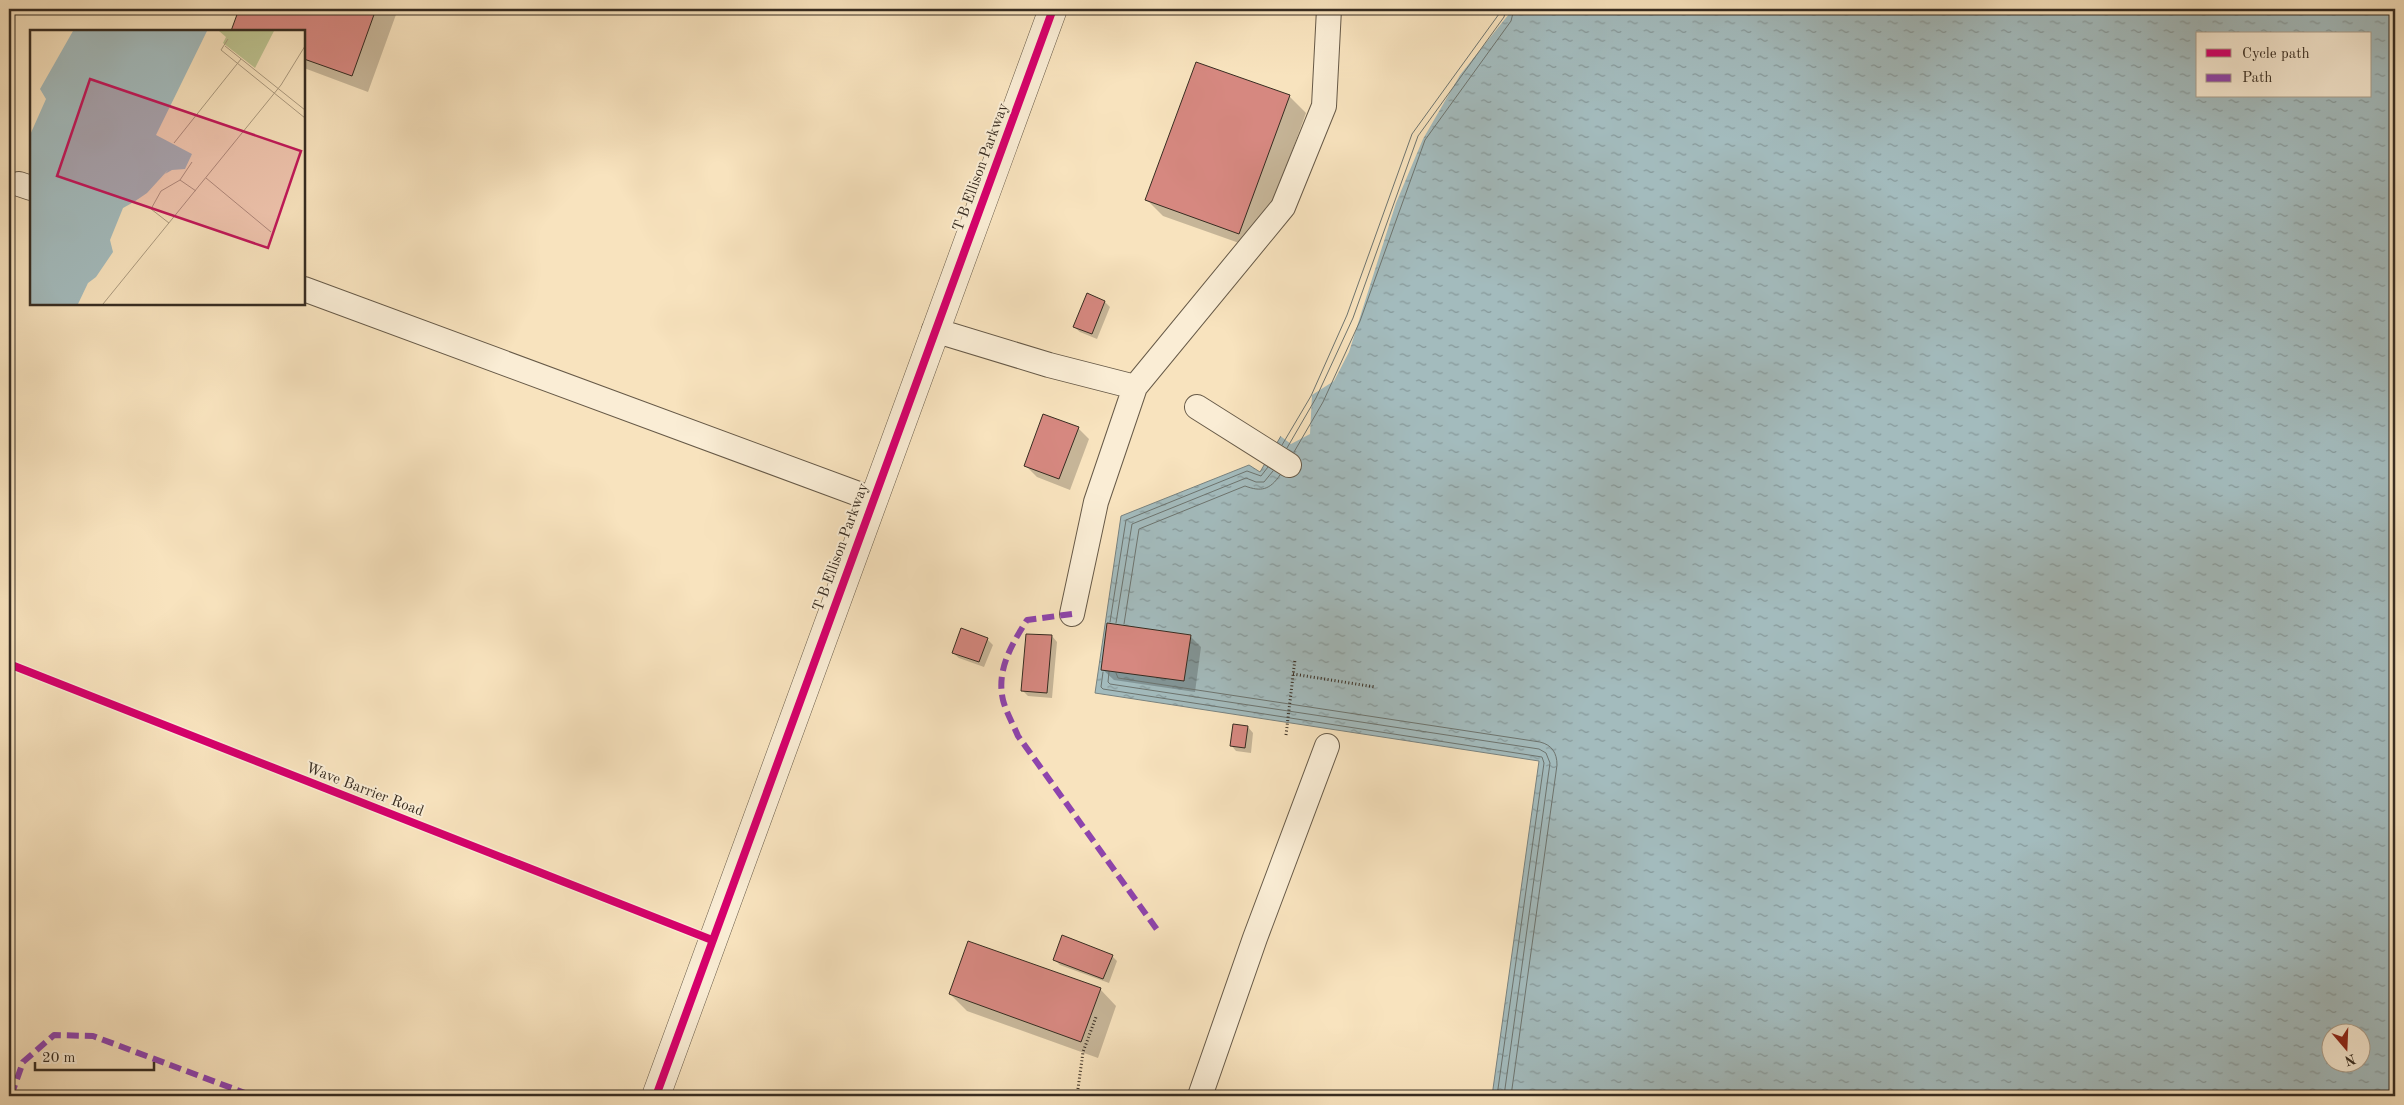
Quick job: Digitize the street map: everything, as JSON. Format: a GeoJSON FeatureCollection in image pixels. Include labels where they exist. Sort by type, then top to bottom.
{"type":"FeatureCollection","features":[{"type":"Feature","properties":{"kind":"street","name":"T B Ellison Parkway"},"geometry":{"type":"LineString","coordinates":[[656,1096],[872,499],[1053,9]]}},
{"type":"Feature","properties":{"kind":"lane"},"geometry":{"type":"LineString","coordinates":[[1072,614],[1096,502],[1135,387],[1283,207],[1324,106],[1329,9]]}},
{"type":"Feature","properties":{"kind":"lane"},"geometry":{"type":"LineString","coordinates":[[305,289],[872,499]]}},
{"type":"Feature","properties":{"kind":"lane"},"geometry":{"type":"LineString","coordinates":[[934,330],[1050,365],[1135,387]]}},
{"type":"Feature","properties":{"kind":"lane"},"geometry":{"type":"LineString","coordinates":[[1197,407],[1288,465]]}},
{"type":"Feature","properties":{"kind":"lane"},"geometry":{"type":"LineString","coordinates":[[1200,1096],[1255,938],[1327,746]]}},
{"type":"Feature","properties":{"kind":"path"},"geometry":{"type":"LineString","coordinates":[[1286,734],[1295,659]]}},
{"type":"Feature","properties":{"kind":"path"},"geometry":{"type":"LineString","coordinates":[[1293,674],[1375,687]]}},
{"type":"Feature","properties":{"kind":"path"},"geometry":{"type":"LineString","coordinates":[[1078,1096],[1082,1052],[1096,1017]]}},
{"type":"Feature","properties":{"kind":"water"},"geometry":{"type":"Polygon","coordinates":[[[1497,9],[2395,9],[2395,1096],[1492,1096],[1539,761],[1095,693],[1121,516],[1249,465],[1260,472],[1306,393],[1342,313],[1408,131],[1497,9]]]}},
{"type":"Feature","properties":{"kind":"pier"},"geometry":{"type":"Polygon","coordinates":[[[1493,9],[1513,9],[1460,75],[1423,139],[1396,203],[1349,352],[1334,381],[1312,395],[1310,434],[1291,444],[1279,435],[1304,392],[1340,313],[1406,130],[1493,9]]]}},
{"type":"Feature","properties":{"kind":"building"},"geometry":{"type":"Polygon","coordinates":[[[239,9],[376,9],[352,76],[305,59],[305,30],[231,30],[239,9]]]}},
{"type":"Feature","properties":{"kind":"building"},"geometry":{"type":"Polygon","coordinates":[[[1196,62],[1290,95],[1239,234],[1145,200],[1196,62]]]}},
{"type":"Feature","properties":{"kind":"building"},"geometry":{"type":"Polygon","coordinates":[[[1087,293],[1105,301],[1092,334],[1073,327],[1087,293]]]}},
{"type":"Feature","properties":{"kind":"building"},"geometry":{"type":"Polygon","coordinates":[[[1043,414],[1079,427],[1059,479],[1024,466],[1043,414]]]}},
{"type":"Feature","properties":{"kind":"building"},"geometry":{"type":"Polygon","coordinates":[[[1107,623],[1191,635],[1184,681],[1101,670],[1107,623]]]}},
{"type":"Feature","properties":{"kind":"building"},"geometry":{"type":"Polygon","coordinates":[[[961,628],[988,638],[979,662],[952,653],[961,628]]]}},
{"type":"Feature","properties":{"kind":"building"},"geometry":{"type":"Polygon","coordinates":[[[1026,634],[1052,635],[1047,693],[1021,691],[1026,634]]]}},
{"type":"Feature","properties":{"kind":"building"},"geometry":{"type":"Polygon","coordinates":[[[1233,724],[1248,726],[1245,748],[1230,746],[1233,724]]]}},
{"type":"Feature","properties":{"kind":"building"},"geometry":{"type":"Polygon","coordinates":[[[1062,935],[1113,955],[1103,979],[1053,960],[1062,935]]]}},
{"type":"Feature","properties":{"kind":"building"},"geometry":{"type":"Polygon","coordinates":[[[968,941],[1101,988],[1081,1042],[949,994],[968,941]]]}},
{"type":"Feature","properties":{"kind":"marked path"},"geometry":{"type":"LineString","coordinates":[[1072,614],[1027,620],[1007,658],[1002,678],[1003,700],[1018,736],[1158,931]]}},
{"type":"Feature","properties":{"kind":"marked path"},"geometry":{"type":"LineString","coordinates":[[11,1096],[23,1062],[54,1035],[93,1036],[253,1096]]}},
{"type":"Feature","properties":{"kind":"cycle path"},"geometry":{"type":"LineString","coordinates":[[656,1096],[1053,9]]}},
{"type":"Feature","properties":{"kind":"cycle path","name":"Wave Barrier Road"},"geometry":{"type":"LineString","coordinates":[[9,664],[712,940]]}}]}
